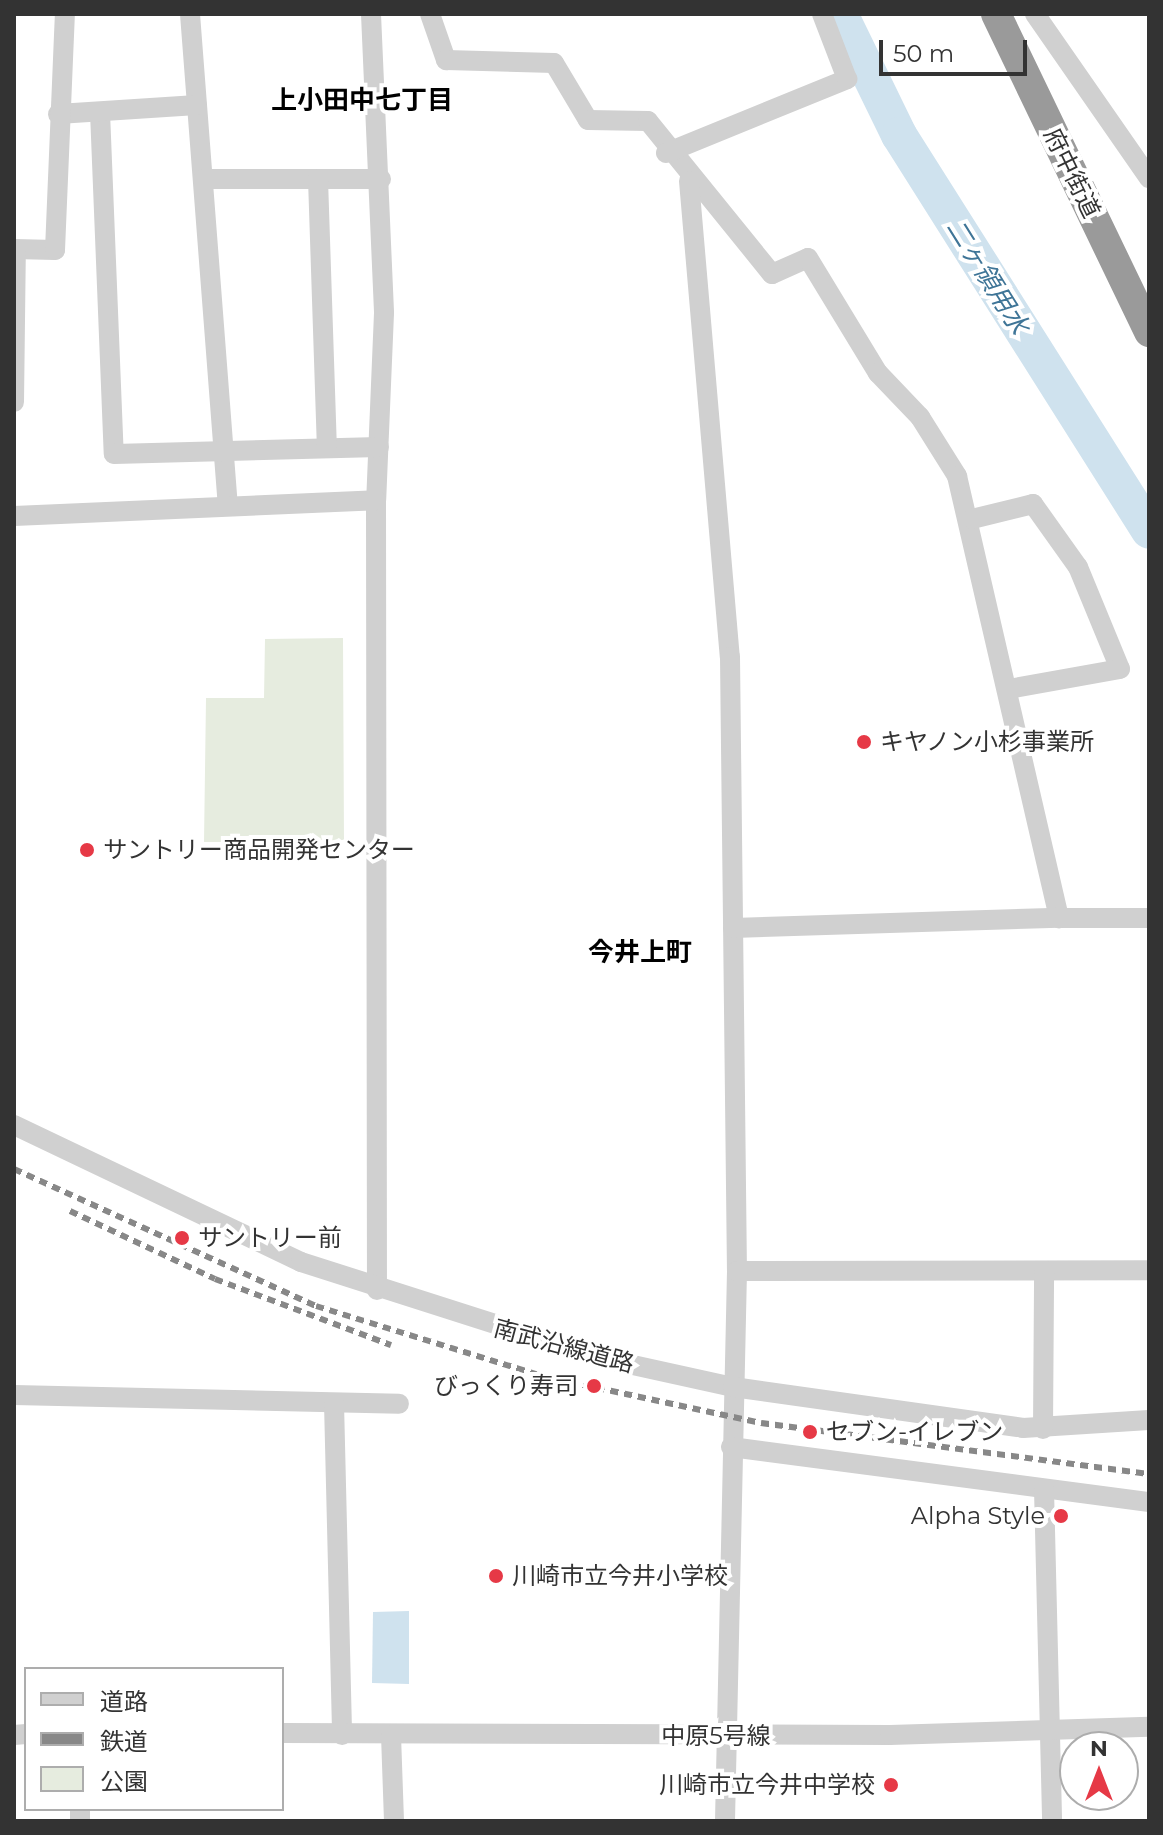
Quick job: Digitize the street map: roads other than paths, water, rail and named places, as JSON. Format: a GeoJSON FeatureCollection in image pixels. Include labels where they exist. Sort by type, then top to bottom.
{"type":"FeatureCollection","features":[{"type":"Feature","properties":{"kind":"highway","name":"府中街道"},"geometry":{"type":"LineString","coordinates":[[996,14],[1149,332]]}},
{"type":"Feature","properties":{"kind":"street"},"geometry":{"type":"LineString","coordinates":[[14,402],[15,249],[55,250],[58,114],[65,14]]}},
{"type":"Feature","properties":{"kind":"street"},"geometry":{"type":"LineString","coordinates":[[190,14],[228,504]]}},
{"type":"Feature","properties":{"kind":"street"},"geometry":{"type":"LineString","coordinates":[[371,14],[381,179],[376,500],[377,1290]]}},
{"type":"Feature","properties":{"kind":"street"},"geometry":{"type":"LineString","coordinates":[[430,14],[446,60],[554,63],[588,120],[648,121],[666,153],[772,274],[808,258],[878,373],[920,417],[957,476],[972,519],[1059,918]]}},
{"type":"Feature","properties":{"kind":"street"},"geometry":{"type":"LineString","coordinates":[[666,153],[847,79],[822,14]]}},
{"type":"Feature","properties":{"kind":"street"},"geometry":{"type":"LineString","coordinates":[[1035,14],[1149,178]]}},
{"type":"Feature","properties":{"kind":"street"},"geometry":{"type":"LineString","coordinates":[[58,114],[197,105]]}},
{"type":"Feature","properties":{"kind":"street"},"geometry":{"type":"LineString","coordinates":[[100,112],[114,454],[379,447]]}},
{"type":"Feature","properties":{"kind":"street"},"geometry":{"type":"LineString","coordinates":[[203,179],[381,179]]}},
{"type":"Feature","properties":{"kind":"street"},"geometry":{"type":"LineString","coordinates":[[318,179],[327,448]]}},
{"type":"Feature","properties":{"kind":"street"},"geometry":{"type":"LineString","coordinates":[[689,181],[730,657],[737,1271],[725,1821]]}},
{"type":"Feature","properties":{"kind":"street"},"geometry":{"type":"LineString","coordinates":[[14,516],[228,504],[376,500]]}},
{"type":"Feature","properties":{"kind":"street"},"geometry":{"type":"LineString","coordinates":[[972,519],[1033,504],[1078,567],[1120,669],[1009,689]]}},
{"type":"Feature","properties":{"kind":"street"},"geometry":{"type":"LineString","coordinates":[[733,928],[1149,918]]}},
{"type":"Feature","properties":{"kind":"street","name":"南武沿線道路"},"geometry":{"type":"LineString","coordinates":[[14,1125],[207,1222],[377,1290],[601,1358],[733,1387],[1043,1429],[1149,1420]]}},
{"type":"Feature","properties":{"kind":"street"},"geometry":{"type":"LineString","coordinates":[[737,1271],[1149,1270]]}},
{"type":"Feature","properties":{"kind":"street"},"geometry":{"type":"LineString","coordinates":[[1043,1429],[1044,1271]]}},
{"type":"Feature","properties":{"kind":"street"},"geometry":{"type":"LineString","coordinates":[[14,1395],[399,1404]]}},
{"type":"Feature","properties":{"kind":"street"},"geometry":{"type":"LineString","coordinates":[[334,1403],[342,1735]]}},
{"type":"Feature","properties":{"kind":"street"},"geometry":{"type":"LineString","coordinates":[[731,1447],[1149,1502]]}},
{"type":"Feature","properties":{"kind":"street"},"geometry":{"type":"LineString","coordinates":[[1044,1489],[1052,1821]]}},
{"type":"Feature","properties":{"kind":"street","name":"中原5号線"},"geometry":{"type":"LineString","coordinates":[[284,1733],[725,1736],[1149,1727]]}},
{"type":"Feature","properties":{"kind":"street"},"geometry":{"type":"LineString","coordinates":[[391,1735],[394,1821]]}},
{"type":"Feature","properties":{"kind":"water"},"geometry":{"type":"Polygon","coordinates":[[[409,1611],[409,1684],[372,1683],[373,1612],[409,1611]]]}},
{"type":"Feature","properties":{"kind":"waterway","name":"二ヶ領用水"},"geometry":{"type":"LineString","coordinates":[[840,14],[899,135],[1149,531]]}},
{"type":"Feature","properties":{"kind":"railway"},"geometry":{"type":"LineString","coordinates":[[14,1169],[316,1306],[542,1376],[761,1423],[1149,1474]]}},
{"type":"Feature","properties":{"kind":"railway"},"geometry":{"type":"LineString","coordinates":[[70,1211],[215,1279],[391,1345]]}},
{"type":"Feature","properties":{"kind":"place","name":"キヤノン小杉事業所"},"geometry":{"type":"Point","coordinates":[864,742]}},
{"type":"Feature","properties":{"kind":"place","name":"サントリー商品開発センター"},"geometry":{"type":"Point","coordinates":[87,850]}},
{"type":"Feature","properties":{"kind":"place","name":"サントリー前"},"geometry":{"type":"Point","coordinates":[182,1238]}},
{"type":"Feature","properties":{"kind":"place","name":"びっくり寿司"},"geometry":{"type":"Point","coordinates":[594,1386]}},
{"type":"Feature","properties":{"kind":"place","name":"セブン-イレブン"},"geometry":{"type":"Point","coordinates":[810,1432]}},
{"type":"Feature","properties":{"kind":"place","name":"Alpha Style"},"geometry":{"type":"Point","coordinates":[1061,1516]}},
{"type":"Feature","properties":{"kind":"place","name":"川崎市立今井小学校"},"geometry":{"type":"Point","coordinates":[496,1576]}},
{"type":"Feature","properties":{"kind":"place","name":"川崎市立今井中学校"},"geometry":{"type":"Point","coordinates":[891,1785]}},
{"type":"Feature","properties":{"kind":"district","name":"上小田中七丁目"},"geometry":{"type":"Point","coordinates":[362,101]}},
{"type":"Feature","properties":{"kind":"district","name":"今井上町"},"geometry":{"type":"Point","coordinates":[640,953]}}]}
